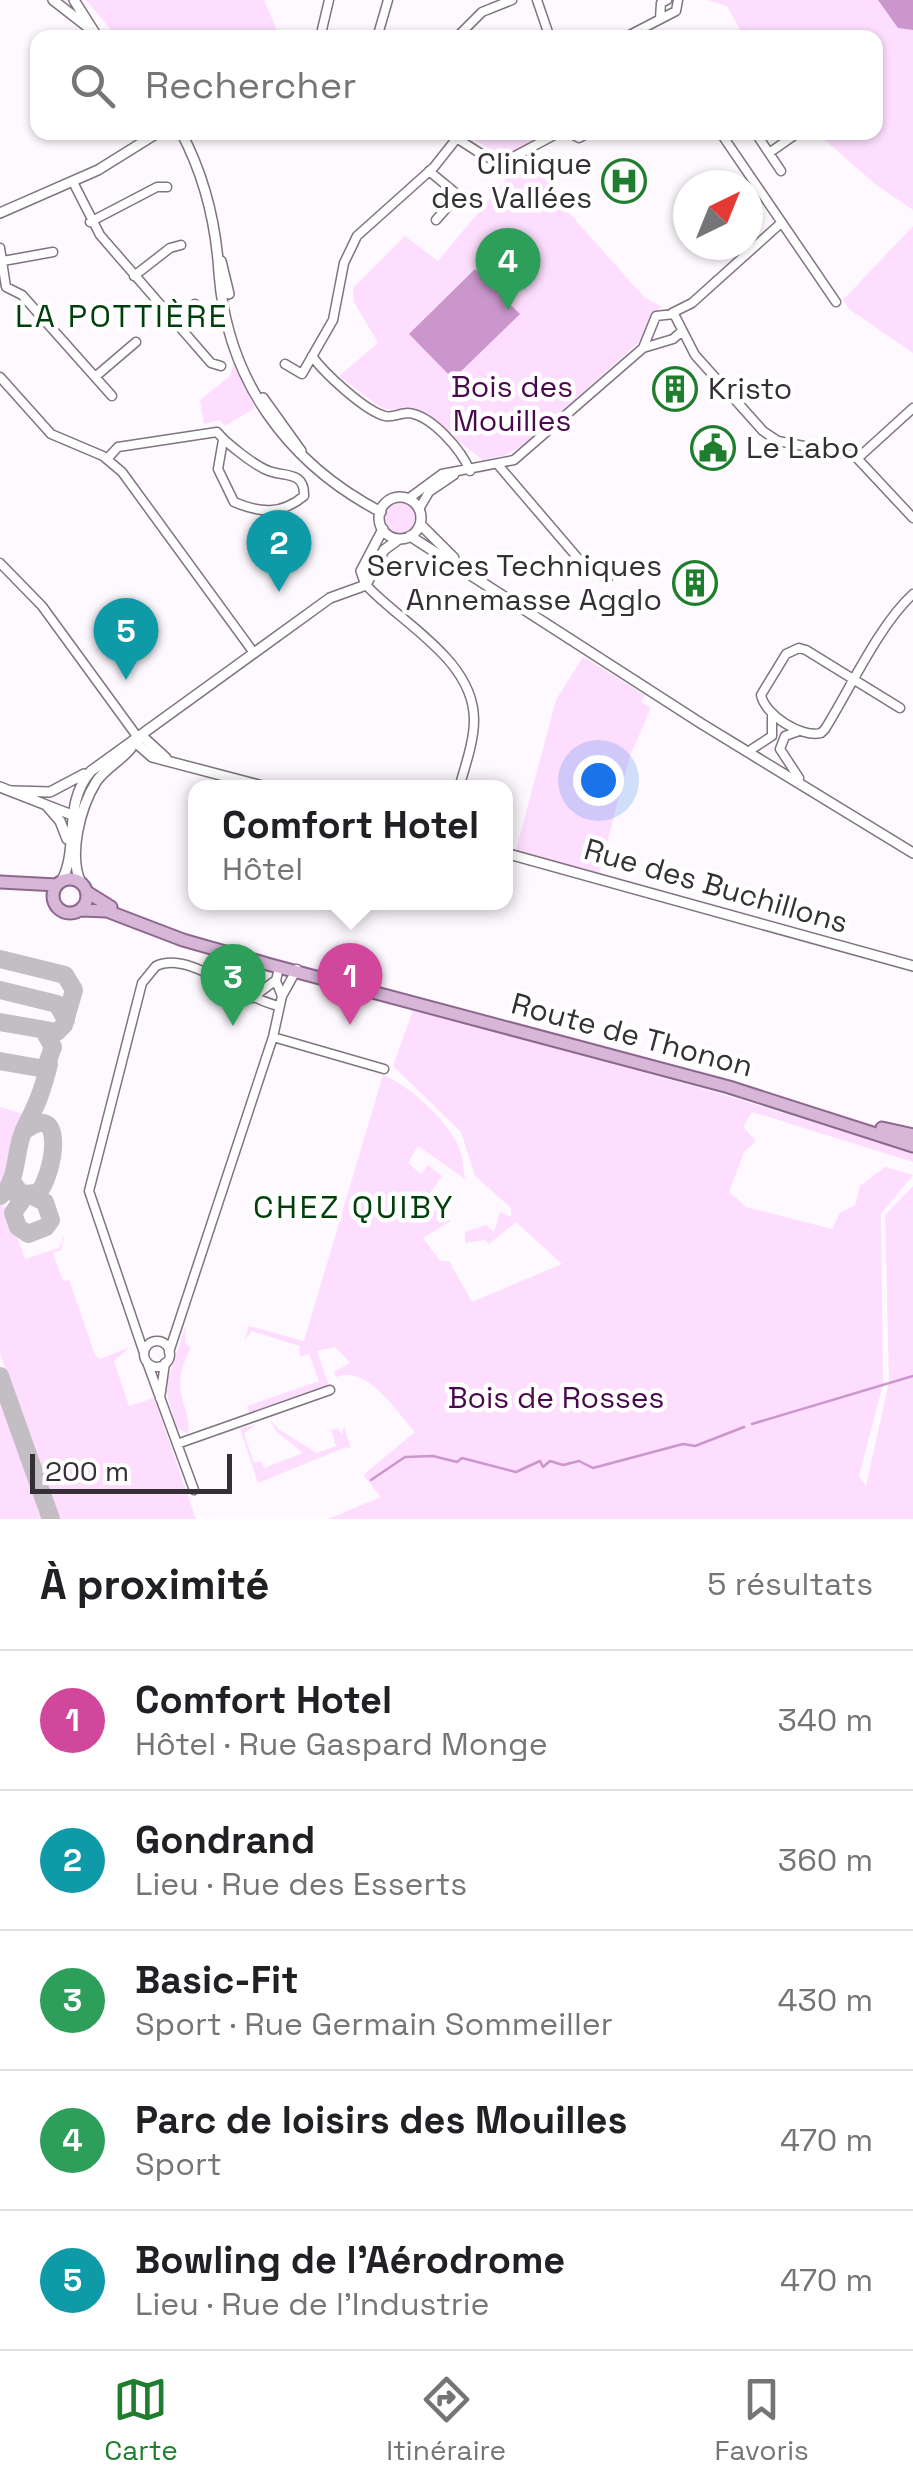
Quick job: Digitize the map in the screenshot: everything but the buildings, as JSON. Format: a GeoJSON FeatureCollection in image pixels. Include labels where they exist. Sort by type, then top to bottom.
{"type":"FeatureCollection","features":[{"type":"Feature","properties":{"kind":"main road"},"geometry":{"type":"LineString","coordinates":[[6,883],[54,902],[59,884]]}},
{"type":"Feature","properties":{"kind":"main road"},"geometry":{"type":"LineString","coordinates":[[6,883],[84,887],[81,910]]}},
{"type":"Feature","properties":{"kind":"main road","name":"Route de Thonon"},"geometry":{"type":"LineString","coordinates":[[84,887],[107,906],[280,965]]}},
{"type":"Feature","properties":{"kind":"main road","name":"Route de Thonon"},"geometry":{"type":"LineString","coordinates":[[54,902],[66,913],[107,911],[183,940],[854,1123],[913,1135]]}},
{"type":"Feature","properties":{"kind":"main road","name":"Route de Thonon"},"geometry":{"type":"LineString","coordinates":[[854,1123],[913,1146]]}},
{"type":"Feature","properties":{"kind":"street"},"geometry":{"type":"LineString","coordinates":[[53,0],[89,28]]}},
{"type":"Feature","properties":{"kind":"street"},"geometry":{"type":"LineString","coordinates":[[74,0],[89,28]]}},
{"type":"Feature","properties":{"kind":"street"},"geometry":{"type":"LineString","coordinates":[[322,30],[329,0]]}},
{"type":"Feature","properties":{"kind":"street"},"geometry":{"type":"LineString","coordinates":[[379,30],[388,0]]}},
{"type":"Feature","properties":{"kind":"street"},"geometry":{"type":"LineString","coordinates":[[464,30],[482,12],[512,0]]}},
{"type":"Feature","properties":{"kind":"street"},"geometry":{"type":"LineString","coordinates":[[537,0],[547,30]]}},
{"type":"Feature","properties":{"kind":"street"},"geometry":{"type":"LineString","coordinates":[[660,19],[661,4],[667,0]]}},
{"type":"Feature","properties":{"kind":"street"},"geometry":{"type":"LineString","coordinates":[[639,30],[676,11],[678,0]]}},
{"type":"Feature","properties":{"kind":"street"},"geometry":{"type":"LineString","coordinates":[[0,213],[73,182],[145,140]]}},
{"type":"Feature","properties":{"kind":"street"},"geometry":{"type":"LineString","coordinates":[[185,140],[204,184],[230,332],[248,382],[276,430],[340,488],[381,512]]}},
{"type":"Feature","properties":{"kind":"street"},"geometry":{"type":"LineString","coordinates":[[285,364],[302,374],[332,320],[342,270],[353,241],[429,171],[455,140]]}},
{"type":"Feature","properties":{"kind":"street"},"geometry":{"type":"LineString","coordinates":[[461,140],[504,162],[545,140]]}},
{"type":"Feature","properties":{"kind":"street"},"geometry":{"type":"LineString","coordinates":[[725,140],[836,302]]}},
{"type":"Feature","properties":{"kind":"street"},"geometry":{"type":"LineString","coordinates":[[760,140],[781,171]]}},
{"type":"Feature","properties":{"kind":"street"},"geometry":{"type":"LineString","coordinates":[[769,153],[788,140]]}},
{"type":"Feature","properties":{"kind":"street"},"geometry":{"type":"LineString","coordinates":[[429,171],[458,195],[436,220]]}},
{"type":"Feature","properties":{"kind":"street"},"geometry":{"type":"LineString","coordinates":[[73,182],[90,222],[211,363],[221,366]]}},
{"type":"Feature","properties":{"kind":"street"},"geometry":{"type":"LineString","coordinates":[[90,222],[157,187],[167,187]]}},
{"type":"Feature","properties":{"kind":"street"},"geometry":{"type":"LineString","coordinates":[[460,780],[474,724],[467,686],[452,665],[366,585],[361,570],[383,529],[381,512],[394,498],[408,498],[442,474],[498,466],[538,442],[644,348],[658,315],[692,304],[782,223]]}},
{"type":"Feature","properties":{"kind":"street"},"geometry":{"type":"LineString","coordinates":[[134,276],[170,248],[181,245]]}},
{"type":"Feature","properties":{"kind":"street"},"geometry":{"type":"LineString","coordinates":[[0,248],[6,287],[22,295],[112,396]]}},
{"type":"Feature","properties":{"kind":"street"},"geometry":{"type":"LineString","coordinates":[[3,261],[52,252]]}},
{"type":"Feature","properties":{"kind":"street"},"geometry":{"type":"LineString","coordinates":[[175,322],[195,304]]}},
{"type":"Feature","properties":{"kind":"street"},"geometry":{"type":"LineString","coordinates":[[644,348],[667,340],[681,328],[692,304]]}},
{"type":"Feature","properties":{"kind":"street"},"geometry":{"type":"LineString","coordinates":[[672,312],[695,356],[774,440],[858,458],[913,518]]}},
{"type":"Feature","properties":{"kind":"street"},"geometry":{"type":"LineString","coordinates":[[653,330],[695,356]]}},
{"type":"Feature","properties":{"kind":"street"},"geometry":{"type":"LineString","coordinates":[[95,377],[136,342]]}},
{"type":"Feature","properties":{"kind":"street"},"geometry":{"type":"LineString","coordinates":[[312,356],[333,380],[384,416],[409,413],[424,420],[459,450],[466,472]]}},
{"type":"Feature","properties":{"kind":"street"},"geometry":{"type":"LineString","coordinates":[[0,377],[51,434],[108,459],[132,484],[254,653]]}},
{"type":"Feature","properties":{"kind":"street"},"geometry":{"type":"LineString","coordinates":[[858,458],[913,408]]}},
{"type":"Feature","properties":{"kind":"street"},"geometry":{"type":"LineString","coordinates":[[108,459],[115,448],[210,432],[223,440],[268,471],[294,476],[303,484],[304,496],[291,506],[260,513],[234,502],[218,469],[223,440]]}},
{"type":"Feature","properties":{"kind":"street"},"geometry":{"type":"LineString","coordinates":[[498,466],[588,570],[608,578]]}},
{"type":"Feature","properties":{"kind":"street"},"geometry":{"type":"LineString","coordinates":[[466,472],[433,488],[419,509],[420,524],[470,575]]}},
{"type":"Feature","properties":{"kind":"street"},"geometry":{"type":"LineString","coordinates":[[408,498],[419,509]]}},
{"type":"Feature","properties":{"kind":"street"},"geometry":{"type":"LineString","coordinates":[[12,791],[46,793],[64,786],[139,739],[337,594],[366,585],[386,548],[420,524]]}},
{"type":"Feature","properties":{"kind":"street"},"geometry":{"type":"LineString","coordinates":[[383,529],[405,537],[470,575],[913,853]]}},
{"type":"Feature","properties":{"kind":"street"},"geometry":{"type":"LineString","coordinates":[[0,563],[42,606],[152,757]]}},
{"type":"Feature","properties":{"kind":"street"},"geometry":{"type":"LineString","coordinates":[[900,708],[856,680],[806,650],[792,649],[762,693],[762,702],[772,713],[800,731],[812,735],[823,731],[856,680],[913,594]]}},
{"type":"Feature","properties":{"kind":"street"},"geometry":{"type":"LineString","coordinates":[[668,700],[752,748],[875,829]]}},
{"type":"Feature","properties":{"kind":"street"},"geometry":{"type":"LineString","coordinates":[[752,748],[772,736],[772,713]]}},
{"type":"Feature","properties":{"kind":"street"},"geometry":{"type":"LineString","coordinates":[[800,731],[787,734],[780,746],[782,757],[800,778]]}},
{"type":"Feature","properties":{"kind":"street"},"geometry":{"type":"LineString","coordinates":[[139,739],[170,760]]}},
{"type":"Feature","properties":{"kind":"street"},"geometry":{"type":"LineString","coordinates":[[84,887],[74,856],[88,801],[97,780],[139,739]]}},
{"type":"Feature","properties":{"kind":"street"},"geometry":{"type":"LineString","coordinates":[[114,764],[152,757],[241,780]]}},
{"type":"Feature","properties":{"kind":"street"},"geometry":{"type":"LineString","coordinates":[[59,884],[78,792],[97,766]]}},
{"type":"Feature","properties":{"kind":"street"},"geometry":{"type":"LineString","coordinates":[[64,786],[88,801]]}},
{"type":"Feature","properties":{"kind":"street"},"geometry":{"type":"LineString","coordinates":[[0,788],[84,816]]}},
{"type":"Feature","properties":{"kind":"street"},"geometry":{"type":"LineString","coordinates":[[42,802],[58,818],[69,846]]}},
{"type":"Feature","properties":{"kind":"street","name":"Rue des Buchillons"},"geometry":{"type":"LineString","coordinates":[[513,855],[913,966]]}},
{"type":"Feature","properties":{"kind":"street"},"geometry":{"type":"LineString","coordinates":[[194,1490],[93,1212],[88,1186],[142,983],[156,966],[176,961],[252,998],[279,1006]]}},
{"type":"Feature","properties":{"kind":"street"},"geometry":{"type":"LineString","coordinates":[[280,965],[276,980],[282,996]]}},
{"type":"Feature","properties":{"kind":"street"},"geometry":{"type":"LineString","coordinates":[[161,1402],[165,1363],[273,1037],[282,996],[297,970]]}},
{"type":"Feature","properties":{"kind":"street"},"geometry":{"type":"LineString","coordinates":[[252,998],[276,980]]}},
{"type":"Feature","properties":{"kind":"street"},"geometry":{"type":"LineString","coordinates":[[273,1037],[384,1069]]}},
{"type":"Feature","properties":{"kind":"street"},"geometry":{"type":"LineString","coordinates":[[134,1325],[169,1352]]}},
{"type":"Feature","properties":{"kind":"street"},"geometry":{"type":"LineString","coordinates":[[146,1358],[157,1342],[179,1325]]}},
{"type":"Feature","properties":{"kind":"street"},"geometry":{"type":"LineString","coordinates":[[146,1358],[156,1366],[165,1363]]}},
{"type":"Feature","properties":{"kind":"street"},"geometry":{"type":"LineString","coordinates":[[177,1444],[330,1390]]}},
{"type":"Feature","properties":{"kind":"green space"},"geometry":{"type":"Polygon","coordinates":[[[86,0],[264,0],[277,30],[111,30],[86,0]]]}},
{"type":"Feature","properties":{"kind":"green space"},"geometry":{"type":"Polygon","coordinates":[[[708,0],[913,0],[913,210],[875,184],[825,140],[883,140],[883,30],[740,30],[727,6],[708,0]]]}},
{"type":"Feature","properties":{"kind":"green space"},"geometry":{"type":"Polygon","coordinates":[[[475,140],[532,140],[507,155],[475,140]]]}},
{"type":"Feature","properties":{"kind":"green space","name":"Bois des Mouilles"},"geometry":{"type":"Polygon","coordinates":[[[535,156],[554,196],[644,297],[662,307],[651,314],[641,340],[526,443],[506,455],[483,460],[417,410],[383,409],[339,376],[378,343],[354,302],[353,288],[405,236],[438,261],[504,182],[508,167],[535,156]]]}},
{"type":"Feature","properties":{"kind":"green space"},"geometry":{"type":"Polygon","coordinates":[[[913,226],[913,353],[849,309],[843,300],[913,226]]]}},
{"type":"Feature","properties":{"kind":"green space"},"geometry":{"type":"Polygon","coordinates":[[[234,362],[255,408],[225,426],[220,420],[204,424],[200,400],[230,376],[234,362]]]}},
{"type":"Feature","properties":{"kind":"green space"},"geometry":{"type":"Polygon","coordinates":[[[400,502],[411,507],[416,518],[411,529],[400,534],[389,529],[384,518],[389,507],[400,502]]]}},
{"type":"Feature","properties":{"kind":"green space"},"geometry":{"type":"Polygon","coordinates":[[[583,657],[645,695],[641,702],[651,708],[630,756],[599,873],[516,850],[556,700],[583,657]]]}},
{"type":"Feature","properties":{"kind":"green space","name":"Bois de Rosses"},"geometry":{"type":"Polygon","coordinates":[[[413,1010],[711,1091],[913,1153],[913,1162],[752,1112],[743,1127],[756,1141],[744,1152],[729,1192],[746,1207],[832,1229],[840,1213],[855,1205],[860,1186],[885,1167],[913,1175],[881,1214],[883,1384],[859,1476],[866,1486],[889,1382],[885,1215],[913,1186],[913,1519],[328,1519],[381,1497],[363,1475],[415,1432],[370,1383],[348,1375],[336,1377],[334,1372],[350,1363],[335,1347],[317,1351],[329,1386],[250,1414],[247,1406],[319,1381],[309,1354],[300,1357],[299,1346],[252,1331],[244,1341],[249,1326],[304,1341],[383,1075],[426,1105],[459,1147],[465,1179],[418,1146],[408,1163],[421,1174],[428,1165],[442,1176],[423,1203],[451,1221],[423,1238],[440,1261],[449,1261],[472,1302],[562,1264],[516,1222],[489,1244],[485,1240],[465,1243],[465,1232],[486,1225],[494,1232],[500,1212],[511,1217],[511,1208],[475,1176],[461,1132],[393,1066],[413,1010]]]}},
{"type":"Feature","properties":{"kind":"green space"},"geometry":{"type":"Polygon","coordinates":[[[0,1107],[23,1114],[6,1184],[0,1188],[0,1107]]]}},
{"type":"Feature","properties":{"kind":"green space"},"geometry":{"type":"Polygon","coordinates":[[[0,1203],[8,1211],[25,1259],[59,1248],[65,1234],[61,1250],[53,1253],[63,1281],[69,1280],[95,1355],[100,1359],[130,1347],[114,1361],[129,1406],[154,1398],[196,1519],[59,1519],[0,1354],[0,1203]]]}},
{"type":"Feature","properties":{"kind":"green space"},"geometry":{"type":"Polygon","coordinates":[[[186,1325],[185,1343],[191,1348],[180,1387],[188,1434],[177,1428],[165,1388],[186,1325]]]}},
{"type":"Feature","properties":{"kind":"green space"},"geometry":{"type":"Polygon","coordinates":[[[0,1401],[42,1519],[0,1519],[0,1401]]]}},
{"type":"Feature","properties":{"kind":"green space"},"geometry":{"type":"Polygon","coordinates":[[[270,1418],[278,1429],[317,1453],[336,1446],[331,1430],[337,1428],[342,1435],[344,1426],[351,1449],[346,1447],[258,1483],[240,1429],[257,1424],[244,1433],[254,1463],[261,1461],[264,1468],[303,1453],[276,1431],[270,1418]]]}},
{"type":"Feature","properties":{"kind":"shaded area"},"geometry":{"type":"Polygon","coordinates":[[[878,0],[913,0],[913,30],[898,28],[878,0]]]}},
{"type":"Feature","properties":{"kind":"shaded area"},"geometry":{"type":"Polygon","coordinates":[[[475,269],[520,314],[453,379],[409,334],[475,269]]]}},
{"type":"Feature","properties":{"kind":"waterway"},"geometry":{"type":"LineString","coordinates":[[752,1424],[913,1376]]}},
{"type":"Feature","properties":{"kind":"waterway"},"geometry":{"type":"LineString","coordinates":[[371,1480],[405,1457],[433,1456],[457,1462],[462,1458],[516,1472],[540,1461],[543,1467],[550,1461],[563,1465],[579,1461],[593,1468],[683,1444],[695,1446],[744,1427]]}},
{"type":"Feature","properties":{"kind":"taxiway"},"geometry":{"type":"LineString","coordinates":[[0,959],[65,975],[74,990],[64,1025],[57,1032],[0,1022]]}},
{"type":"Feature","properties":{"kind":"taxiway"},"geometry":{"type":"LineString","coordinates":[[0,990],[57,1004],[66,1020]]}},
{"type":"Feature","properties":{"kind":"taxiway"},"geometry":{"type":"LineString","coordinates":[[0,1061],[45,1069],[53,1047],[45,1033]]}},
{"type":"Feature","properties":{"kind":"taxiway"},"geometry":{"type":"LineString","coordinates":[[0,1196],[13,1175],[21,1138],[49,1064]]}},
{"type":"Feature","properties":{"kind":"taxiway"},"geometry":{"type":"LineString","coordinates":[[11,1180],[21,1194],[38,1193],[49,1171],[52,1131],[47,1124],[38,1123],[24,1131]]}},
{"type":"Feature","properties":{"kind":"taxiway"},"geometry":{"type":"LineString","coordinates":[[17,1196],[25,1196],[13,1213],[18,1227],[28,1234],[46,1227],[51,1220],[45,1202],[32,1196]]}},
{"type":"Feature","properties":{"kind":"taxiway"},"geometry":{"type":"LineString","coordinates":[[0,1376],[51,1519]]}},
{"type":"Feature","properties":{"kind":"place","name":"Clinique des Vallées"},"geometry":{"type":"Point","coordinates":[624,181]}},
{"type":"Feature","properties":{"kind":"place","name":"Parc de loisirs des Mouilles"},"geometry":{"type":"Point","coordinates":[508,310]}},
{"type":"Feature","properties":{"kind":"place","name":"Kristo"},"geometry":{"type":"Point","coordinates":[675,389]}},
{"type":"Feature","properties":{"kind":"place","name":"Le Labo"},"geometry":{"type":"Point","coordinates":[713,448]}},
{"type":"Feature","properties":{"kind":"place","name":"Services Techniques Annemasse Agglo"},"geometry":{"type":"Point","coordinates":[695,583]}},
{"type":"Feature","properties":{"kind":"place","name":"Gondrand"},"geometry":{"type":"Point","coordinates":[279,592]}},
{"type":"Feature","properties":{"kind":"place","name":"Bowling de l'Aérodrome"},"geometry":{"type":"Point","coordinates":[126,680]}},
{"type":"Feature","properties":{"kind":"place","name":"Comfort Hotel"},"geometry":{"type":"Point","coordinates":[350,1025]}},
{"type":"Feature","properties":{"kind":"place","name":"Basic-Fit"},"geometry":{"type":"Point","coordinates":[233,1026]}},
{"type":"Feature","properties":{"kind":"district","name":"LA POTTIÈRE"},"geometry":{"type":"Point","coordinates":[122,316]}},
{"type":"Feature","properties":{"kind":"district","name":"CHEZ QUIBY"},"geometry":{"type":"Point","coordinates":[354,1207]}}]}
